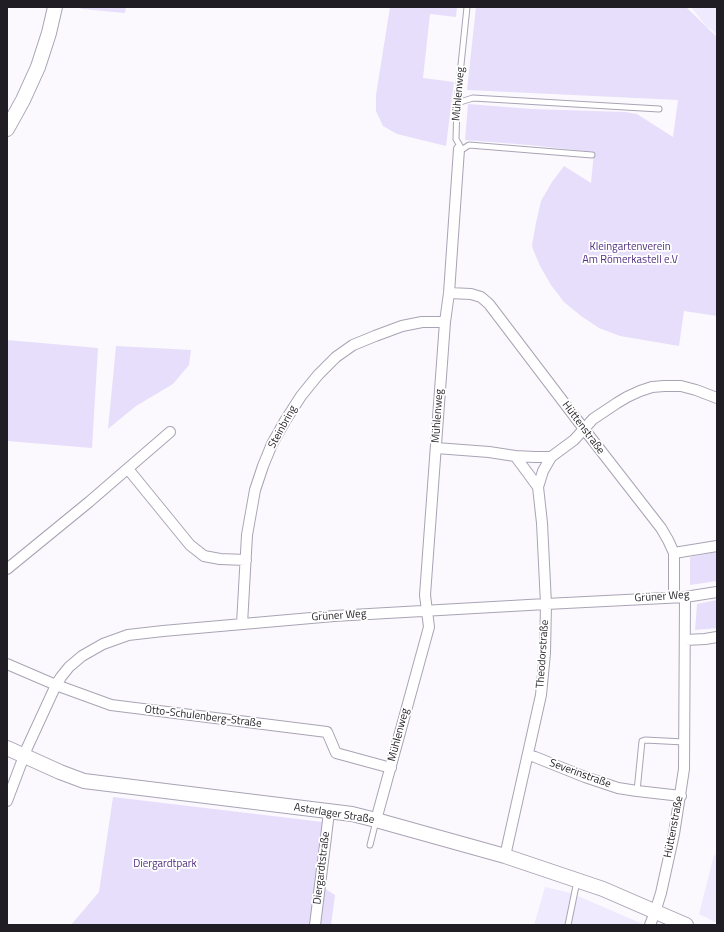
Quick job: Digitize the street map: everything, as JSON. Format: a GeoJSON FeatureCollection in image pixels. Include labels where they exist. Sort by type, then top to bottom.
{"type":"FeatureCollection","features":[{"type":"Feature","properties":{"kind":"main road"},"geometry":{"type":"LineString","coordinates":[[7,129],[38,67],[49,33],[55,7]]}},
{"type":"Feature","properties":{"kind":"main road","name":"Asterlager Straße"},"geometry":{"type":"LineString","coordinates":[[7,748],[84,781],[352,814],[376,820],[505,856],[577,880],[603,889],[653,918],[686,925]]}},
{"type":"Feature","properties":{"kind":"street","name":"Mühlenweg"},"geometry":{"type":"LineString","coordinates":[[376,820],[428,627],[425,595],[459,149]]}},
{"type":"Feature","properties":{"kind":"street","name":"Hüttenstraße"},"geometry":{"type":"LineString","coordinates":[[448,293],[471,294],[481,297],[489,304],[661,528],[674,553],[685,640],[684,769],[674,834],[661,893],[653,918]]}},
{"type":"Feature","properties":{"kind":"street","name":"Steinbring"},"geometry":{"type":"LineString","coordinates":[[242,624],[247,535],[255,490],[272,444],[285,420],[301,396],[318,375],[336,357],[353,345],[402,326],[422,322],[445,322]]}},
{"type":"Feature","properties":{"kind":"street"},"geometry":{"type":"LineString","coordinates":[[538,487],[543,471],[551,457],[574,440],[593,419],[617,403],[640,391],[664,386],[681,386],[717,398]]}},
{"type":"Feature","properties":{"kind":"street"},"geometry":{"type":"LineString","coordinates":[[7,569],[89,502],[170,432]]}},
{"type":"Feature","properties":{"kind":"street"},"geometry":{"type":"LineString","coordinates":[[436,448],[489,452],[514,456],[551,457]]}},
{"type":"Feature","properties":{"kind":"street"},"geometry":{"type":"LineString","coordinates":[[514,456],[538,487]]}},
{"type":"Feature","properties":{"kind":"street"},"geometry":{"type":"LineString","coordinates":[[128,469],[190,544],[204,556],[220,559],[246,560]]}},
{"type":"Feature","properties":{"kind":"street","name":"Theodorstraße"},"geometry":{"type":"LineString","coordinates":[[505,856],[541,695],[545,652],[546,604],[542,523],[538,487]]}},
{"type":"Feature","properties":{"kind":"street"},"geometry":{"type":"LineString","coordinates":[[674,553],[717,546]]}},
{"type":"Feature","properties":{"kind":"street","name":"Grüner Weg"},"geometry":{"type":"LineString","coordinates":[[7,801],[24,756],[56,685],[69,667],[82,656],[102,644],[128,635],[334,616],[680,597],[717,592]]}},
{"type":"Feature","properties":{"kind":"street"},"geometry":{"type":"LineString","coordinates":[[685,640],[717,637]]}},
{"type":"Feature","properties":{"kind":"street","name":"Otto-Schulenberg-Straße"},"geometry":{"type":"LineString","coordinates":[[7,664],[56,685],[111,705],[327,732],[336,753],[391,768]]}},
{"type":"Feature","properties":{"kind":"street","name":"Severinstraße"},"geometry":{"type":"LineString","coordinates":[[528,755],[584,778],[618,788],[681,796]]}},
{"type":"Feature","properties":{"kind":"street","name":"Diergardtstraße"},"geometry":{"type":"LineString","coordinates":[[315,925],[329,812]]}},
{"type":"Feature","properties":{"kind":"lane","name":"Mühlenweg"},"geometry":{"type":"LineString","coordinates":[[459,149],[460,146],[456,139],[457,103],[467,7]]}},
{"type":"Feature","properties":{"kind":"lane"},"geometry":{"type":"LineString","coordinates":[[457,103],[473,98],[659,108]]}},
{"type":"Feature","properties":{"kind":"lane"},"geometry":{"type":"LineString","coordinates":[[459,149],[469,145],[592,155]]}},
{"type":"Feature","properties":{"kind":"lane"},"geometry":{"type":"LineString","coordinates":[[637,791],[642,741],[684,742]]}},
{"type":"Feature","properties":{"kind":"lane"},"geometry":{"type":"LineString","coordinates":[[370,845],[376,820]]}},
{"type":"Feature","properties":{"kind":"lane"},"geometry":{"type":"LineString","coordinates":[[568,925],[577,880]]}},
{"type":"Feature","properties":{"kind":"shaded area"},"geometry":{"type":"Polygon","coordinates":[[[691,7],[717,7],[717,35],[706,26],[691,7]]]}},
{"type":"Feature","properties":{"kind":"shaded area"},"geometry":{"type":"Polygon","coordinates":[[[714,855],[717,856],[717,923],[699,914],[714,855]]]}},
{"type":"Feature","properties":{"kind":"shaded area"},"geometry":{"type":"Polygon","coordinates":[[[545,887],[571,893],[645,925],[534,925],[545,887]]]}},
{"type":"Feature","properties":{"kind":"green space"},"geometry":{"type":"Polygon","coordinates":[[[77,7],[126,7],[125,13],[82,9],[77,7]]]}},
{"type":"Feature","properties":{"kind":"green space"},"geometry":{"type":"Polygon","coordinates":[[[390,7],[457,7],[456,17],[430,14],[423,78],[454,82],[446,146],[397,134],[383,126],[376,111],[376,95],[390,7]]]}},
{"type":"Feature","properties":{"kind":"green space","name":"Kleingartenverein Am Römerkastell e.V"},"geometry":{"type":"Polygon","coordinates":[[[476,7],[686,7],[717,37],[717,316],[684,311],[679,346],[620,336],[599,328],[564,302],[551,285],[540,266],[532,245],[541,201],[552,182],[564,166],[591,183],[594,152],[465,140],[468,104],[532,109],[625,112],[637,114],[673,137],[678,100],[467,90],[476,7]]]}},
{"type":"Feature","properties":{"kind":"green space"},"geometry":{"type":"Polygon","coordinates":[[[7,340],[98,348],[92,448],[7,441],[7,340]]]}},
{"type":"Feature","properties":{"kind":"green space"},"geometry":{"type":"Polygon","coordinates":[[[116,346],[191,350],[189,365],[173,384],[136,406],[108,429],[116,346]]]}},
{"type":"Feature","properties":{"kind":"green space"},"geometry":{"type":"Polygon","coordinates":[[[717,552],[717,581],[690,585],[690,557],[717,552]]]}},
{"type":"Feature","properties":{"kind":"green space"},"geometry":{"type":"Polygon","coordinates":[[[717,600],[717,628],[695,630],[697,604],[717,600]]]}},
{"type":"Feature","properties":{"kind":"green space","name":"Diergardtpark"},"geometry":{"type":"Polygon","coordinates":[[[113,797],[323,822],[316,883],[335,895],[331,925],[71,925],[99,892],[113,797]]]}}]}
